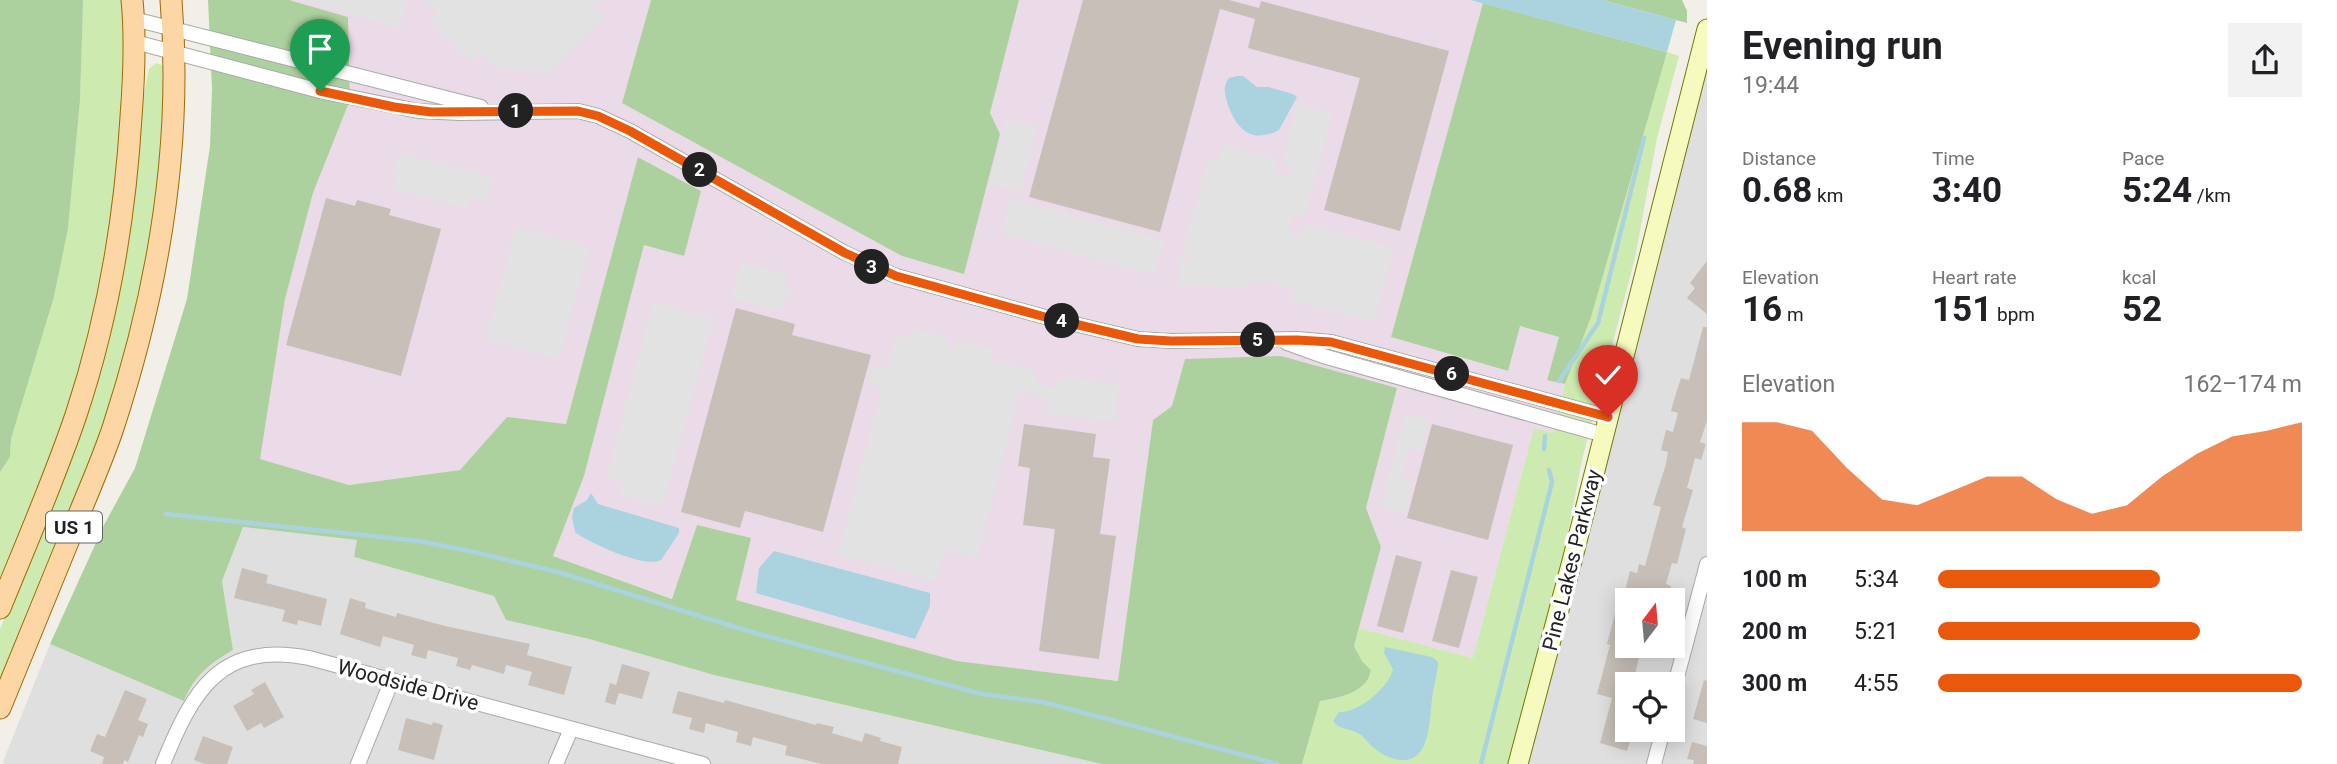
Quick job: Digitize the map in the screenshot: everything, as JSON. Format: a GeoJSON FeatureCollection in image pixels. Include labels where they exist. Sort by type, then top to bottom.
{"type":"FeatureCollection","features":[{"type":"Feature","properties":{"kind":"main road","name":"US 1"},"geometry":{"type":"LineString","coordinates":[[0,708],[113,430],[141,332],[167,193],[174,51],[171,0]]}},
{"type":"Feature","properties":{"kind":"main road","name":"US 1"},"geometry":{"type":"LineString","coordinates":[[0,608],[68,436],[94,353],[108,294],[125,191],[135,42],[133,9]]}},
{"type":"Feature","properties":{"kind":"street"},"geometry":{"type":"LineString","coordinates":[[133,9],[173,28],[495,111]]}},
{"type":"Feature","properties":{"kind":"street","name":"Pine Lakes Parkway"},"geometry":{"type":"LineString","coordinates":[[1518,764],[1707,29]]}},
{"type":"Feature","properties":{"kind":"street"},"geometry":{"type":"LineString","coordinates":[[135,42],[309,88],[394,107],[443,112],[578,111],[598,116],[630,131],[845,253],[896,276],[1045,317],[1138,339],[1314,340],[1352,346],[1606,426]]}},
{"type":"Feature","properties":{"kind":"street"},"geometry":{"type":"LineString","coordinates":[[1678,672],[1707,564]]}},
{"type":"Feature","properties":{"kind":"street","name":"Woodside Drive"},"geometry":{"type":"LineString","coordinates":[[163,764],[183,718],[199,691],[219,673],[243,660],[270,654],[292,655],[392,680],[702,764]]}},
{"type":"Feature","properties":{"kind":"street"},"geometry":{"type":"LineString","coordinates":[[358,764],[392,680]]}},
{"type":"Feature","properties":{"kind":"street"},"geometry":{"type":"LineString","coordinates":[[556,764],[571,729]]}},
{"type":"Feature","properties":{"kind":"street"},"geometry":{"type":"LineString","coordinates":[[1654,764],[1660,742]]}},
{"type":"Feature","properties":{"kind":"shaded area"},"geometry":{"type":"Polygon","coordinates":[[[289,0],[651,0],[622,103],[990,113],[1019,0],[1470,0],[1483,3],[1391,337],[1507,371],[1519,326],[1559,337],[1547,379],[1565,384],[1553,433],[1534,429],[1473,658],[1359,628],[1381,547],[1366,508],[1397,388],[1172,406],[1153,420],[1119,681],[957,661],[735,600],[697,525],[673,599],[553,556],[584,476],[644,244],[701,191],[639,157],[566,424],[508,417],[460,470],[349,485],[259,459],[285,299],[313,193],[350,100],[348,17],[289,0]]]}},
{"type":"Feature","properties":{"kind":"shaded area"},"geometry":{"type":"Polygon","coordinates":[[[301,0],[407,0],[400,28],[301,0]]]}},
{"type":"Feature","properties":{"kind":"shaded area"},"geometry":{"type":"Polygon","coordinates":[[[426,0],[602,0],[595,8],[605,17],[545,76],[536,68],[523,72],[499,69],[481,56],[473,63],[430,21],[437,12],[426,0]]]}},
{"type":"Feature","properties":{"kind":"shaded area"},"geometry":{"type":"Polygon","coordinates":[[[1707,61],[1707,764],[1525,764],[1707,61]]]}},
{"type":"Feature","properties":{"kind":"shaded area"},"geometry":{"type":"Polygon","coordinates":[[[1297,104],[1332,113],[1305,217],[1293,215],[1289,233],[1300,237],[1304,223],[1394,248],[1374,321],[1291,301],[1294,290],[1274,283],[1249,281],[1249,288],[1178,285],[1180,257],[1191,260],[1193,255],[1182,251],[1208,158],[1218,161],[1223,145],[1277,160],[1274,173],[1289,177],[1293,165],[1282,162],[1297,104]]]}},
{"type":"Feature","properties":{"kind":"shaded area"},"geometry":{"type":"Polygon","coordinates":[[[1006,119],[1037,127],[1020,192],[989,184],[1006,119]]]}},
{"type":"Feature","properties":{"kind":"shaded area"},"geometry":{"type":"Polygon","coordinates":[[[399,152],[493,178],[487,201],[470,197],[466,208],[394,189],[397,178],[392,176],[399,152]]]}},
{"type":"Feature","properties":{"kind":"shaded area"},"geometry":{"type":"Polygon","coordinates":[[[1011,199],[1164,240],[1154,275],[1001,233],[1011,199]]]}},
{"type":"Feature","properties":{"kind":"shaded area"},"geometry":{"type":"Polygon","coordinates":[[[516,227],[589,247],[559,359],[485,339],[516,227]]]}},
{"type":"Feature","properties":{"kind":"shaded area"},"geometry":{"type":"Polygon","coordinates":[[[741,262],[788,275],[785,286],[791,288],[788,300],[783,299],[780,311],[732,298],[741,262]]]}},
{"type":"Feature","properties":{"kind":"shaded area"},"geometry":{"type":"Polygon","coordinates":[[[653,302],[713,319],[663,506],[621,495],[623,483],[606,478],[653,302]]]}},
{"type":"Feature","properties":{"kind":"shaded area"},"geometry":{"type":"Polygon","coordinates":[[[913,329],[950,338],[948,348],[954,350],[957,340],[993,349],[991,360],[1032,370],[1037,382],[1046,388],[1058,388],[1059,377],[1119,384],[1115,421],[1047,414],[1048,402],[1033,392],[1020,390],[977,558],[944,549],[936,581],[838,554],[882,388],[868,384],[872,366],[887,370],[895,335],[911,339],[913,329]]]}},
{"type":"Feature","properties":{"kind":"shaded area"},"geometry":{"type":"Polygon","coordinates":[[[1405,414],[1430,420],[1422,451],[1409,448],[1401,479],[1413,483],[1405,514],[1380,507],[1405,414]]]}},
{"type":"Feature","properties":{"kind":"shaded area"},"geometry":{"type":"Polygon","coordinates":[[[243,527],[358,540],[354,557],[494,596],[506,620],[589,639],[714,675],[1102,764],[2,764],[50,644],[184,701],[195,678],[211,663],[233,650],[222,581],[243,527]]]}},
{"type":"Feature","properties":{"kind":"green space"},"geometry":{"type":"Polygon","coordinates":[[[0,0],[83,0],[83,6],[80,101],[68,229],[54,297],[11,439],[10,457],[0,472],[0,0]]]}},
{"type":"Feature","properties":{"kind":"green space"},"geometry":{"type":"Polygon","coordinates":[[[83,0],[123,0],[120,134],[111,223],[95,311],[66,413],[0,585],[0,472],[10,457],[11,439],[54,297],[68,229],[80,101],[83,0]]]}},
{"type":"Feature","properties":{"kind":"green space"},"geometry":{"type":"Polygon","coordinates":[[[208,0],[289,0],[348,17],[350,100],[313,193],[285,299],[260,459],[349,485],[460,470],[507,417],[566,424],[638,157],[701,191],[684,256],[644,245],[584,476],[553,556],[672,599],[697,525],[751,538],[736,600],[957,661],[1118,681],[1153,420],[1172,406],[1185,359],[1281,356],[1397,388],[1366,508],[1381,547],[1354,646],[1362,661],[1371,670],[1369,678],[1351,693],[1320,701],[1302,764],[1102,764],[714,675],[589,639],[506,620],[494,596],[354,557],[357,540],[243,527],[222,581],[233,650],[204,671],[184,701],[50,644],[104,525],[135,468],[187,299],[210,146],[212,88],[208,0]]]}},
{"type":"Feature","properties":{"kind":"green space"},"geometry":{"type":"Polygon","coordinates":[[[651,0],[1019,0],[990,113],[1000,134],[964,274],[902,256],[622,103],[651,0]]]}},
{"type":"Feature","properties":{"kind":"green space"},"geometry":{"type":"Polygon","coordinates":[[[1602,0],[1682,0],[1687,11],[1687,23],[1602,0]]]}},
{"type":"Feature","properties":{"kind":"green space"},"geometry":{"type":"Polygon","coordinates":[[[1483,3],[1667,52],[1591,317],[1565,384],[1547,380],[1559,337],[1520,326],[1508,371],[1391,337],[1483,3]]]}},
{"type":"Feature","properties":{"kind":"green space"},"geometry":{"type":"Polygon","coordinates":[[[1667,52],[1679,56],[1657,138],[1635,258],[1582,460],[1563,559],[1508,764],[1302,764],[1320,701],[1352,693],[1369,678],[1371,670],[1362,661],[1354,646],[1359,628],[1473,658],[1534,428],[1553,433],[1565,384],[1667,52]]]}},
{"type":"Feature","properties":{"kind":"green space"},"geometry":{"type":"Polygon","coordinates":[[[156,63],[162,65],[165,71],[163,108],[155,206],[139,299],[111,408],[0,688],[0,629],[71,455],[149,69],[156,63]]]}},
{"type":"Feature","properties":{"kind":"water"},"geometry":{"type":"Polygon","coordinates":[[[1470,0],[1602,0],[1676,20],[1667,52],[1470,0]]]}},
{"type":"Feature","properties":{"kind":"water"},"geometry":{"type":"Polygon","coordinates":[[[1243,76],[1257,87],[1268,87],[1297,97],[1279,130],[1261,136],[1241,128],[1232,114],[1225,94],[1229,78],[1243,76]]]}},
{"type":"Feature","properties":{"kind":"water"},"geometry":{"type":"Polygon","coordinates":[[[591,493],[598,504],[679,528],[679,533],[661,560],[654,562],[631,558],[604,548],[575,532],[572,517],[574,508],[587,500],[591,493]]]}},
{"type":"Feature","properties":{"kind":"water"},"geometry":{"type":"Polygon","coordinates":[[[774,551],[930,593],[930,606],[915,639],[756,593],[759,568],[774,551]]]}},
{"type":"Feature","properties":{"kind":"water"},"geometry":{"type":"Polygon","coordinates":[[[1385,647],[1432,657],[1438,662],[1429,729],[1423,748],[1409,759],[1399,760],[1384,755],[1356,732],[1340,727],[1333,721],[1339,712],[1364,704],[1386,683],[1393,669],[1384,653],[1385,647]]]}},
{"type":"Feature","properties":{"kind":"building"},"geometry":{"type":"Polygon","coordinates":[[[1083,0],[1229,0],[1259,8],[1261,1],[1449,51],[1400,231],[1324,210],[1360,78],[1248,48],[1255,19],[1220,9],[1160,232],[1029,197],[1083,0]]]}},
{"type":"Feature","properties":{"kind":"building"},"geometry":{"type":"Polygon","coordinates":[[[326,198],[355,206],[357,200],[391,209],[389,215],[441,229],[401,376],[286,345],[326,198]]]}},
{"type":"Feature","properties":{"kind":"building"},"geometry":{"type":"Polygon","coordinates":[[[1707,261],[1707,314],[1687,298],[1695,288],[1690,283],[1707,261]]]}},
{"type":"Feature","properties":{"kind":"building"},"geometry":{"type":"Polygon","coordinates":[[[736,308],[795,324],[792,335],[871,355],[823,532],[745,511],[740,528],[681,512],[736,308]]]}},
{"type":"Feature","properties":{"kind":"building"},"geometry":{"type":"Polygon","coordinates":[[[1703,327],[1707,327],[1707,421],[1700,442],[1706,444],[1701,460],[1695,458],[1687,488],[1693,490],[1682,527],[1686,529],[1677,564],[1672,563],[1666,584],[1670,588],[1626,588],[1630,571],[1637,573],[1639,564],[1645,566],[1661,507],[1653,505],[1668,452],[1661,450],[1666,430],[1673,432],[1678,413],[1671,411],[1681,378],[1689,380],[1703,327]]]}},
{"type":"Feature","properties":{"kind":"building"},"geometry":{"type":"Polygon","coordinates":[[[1024,424],[1096,434],[1093,457],[1110,459],[1100,534],[1116,536],[1099,659],[1039,651],[1055,529],[1023,525],[1030,468],[1018,466],[1024,424]]]}},
{"type":"Feature","properties":{"kind":"building"},"geometry":{"type":"Polygon","coordinates":[[[1432,424],[1513,445],[1488,540],[1407,518],[1432,424]]]}},
{"type":"Feature","properties":{"kind":"building"},"geometry":{"type":"Polygon","coordinates":[[[1396,555],[1422,562],[1403,633],[1377,626],[1396,555]]]}},
{"type":"Feature","properties":{"kind":"building"},"geometry":{"type":"Polygon","coordinates":[[[242,568],[268,575],[266,583],[327,599],[321,626],[298,620],[297,625],[282,621],[285,610],[234,598],[242,568]]]}},
{"type":"Feature","properties":{"kind":"building"},"geometry":{"type":"Polygon","coordinates":[[[1451,570],[1478,577],[1459,648],[1432,641],[1451,570]]]}},
{"type":"Feature","properties":{"kind":"building"},"geometry":{"type":"Polygon","coordinates":[[[350,598],[366,603],[365,608],[396,617],[397,613],[530,644],[527,655],[572,667],[564,695],[528,685],[532,672],[506,665],[504,674],[472,665],[470,670],[456,666],[458,658],[428,650],[426,659],[411,655],[414,645],[383,636],[380,647],[340,634],[350,598]]]}},
{"type":"Feature","properties":{"kind":"building"},"geometry":{"type":"Polygon","coordinates":[[[1615,614],[1615,658],[1639,658],[1636,672],[1615,672],[1615,742],[1630,742],[1627,751],[1600,743],[1612,698],[1597,694],[1610,645],[1607,644],[1615,614]]]}},
{"type":"Feature","properties":{"kind":"building"},"geometry":{"type":"Polygon","coordinates":[[[622,664],[650,672],[642,699],[619,693],[615,705],[605,702],[610,683],[616,685],[622,664]]]}},
{"type":"Feature","properties":{"kind":"building"},"geometry":{"type":"Polygon","coordinates":[[[1704,680],[1707,681],[1707,723],[1693,719],[1704,680]]]}},
{"type":"Feature","properties":{"kind":"building"},"geometry":{"type":"Polygon","coordinates":[[[265,682],[284,717],[264,728],[261,723],[247,731],[233,706],[254,694],[251,690],[265,682]]]}},
{"type":"Feature","properties":{"kind":"building"},"geometry":{"type":"Polygon","coordinates":[[[125,690],[147,699],[138,720],[148,724],[143,737],[139,735],[128,762],[124,760],[123,764],[102,764],[104,757],[90,751],[97,734],[105,737],[125,690]]]}},
{"type":"Feature","properties":{"kind":"building"},"geometry":{"type":"Polygon","coordinates":[[[678,691],[834,727],[832,733],[862,742],[865,733],[881,738],[880,741],[902,747],[898,764],[822,764],[785,755],[787,746],[753,737],[751,746],[736,742],[738,732],[706,723],[704,733],[689,729],[692,718],[672,713],[678,691]]]}},
{"type":"Feature","properties":{"kind":"building"},"geometry":{"type":"Polygon","coordinates":[[[406,718],[443,725],[434,760],[398,750],[406,718]]]}},
{"type":"Feature","properties":{"kind":"building"},"geometry":{"type":"Polygon","coordinates":[[[203,736],[233,747],[227,764],[205,764],[194,760],[203,736]]]}},
{"type":"Feature","properties":{"kind":"building"},"geometry":{"type":"Polygon","coordinates":[[[1692,742],[1707,746],[1707,764],[1693,764],[1694,760],[1687,759],[1692,742]]]}},
{"type":"Feature","properties":{"kind":"waterway"},"geometry":{"type":"LineString","coordinates":[[1559,381],[1598,323],[1644,138]]}},
{"type":"Feature","properties":{"kind":"waterway"},"geometry":{"type":"LineString","coordinates":[[1544,449],[1545,436]]}},
{"type":"Feature","properties":{"kind":"waterway"},"geometry":{"type":"LineString","coordinates":[[1481,764],[1552,482],[1549,470]]}},
{"type":"Feature","properties":{"kind":"waterway"},"geometry":{"type":"LineString","coordinates":[[166,514],[419,541],[474,552],[558,572],[751,632],[982,694],[1043,702],[1277,764]]}},
{"type":"Feature","properties":{"kind":"route"},"geometry":{"type":"LineString","coordinates":[[320,91],[418,111],[578,111],[592,114],[630,131],[845,253],[896,276],[1045,317],[1151,341],[1314,340],[1352,346],[1608,417]]}}]}
